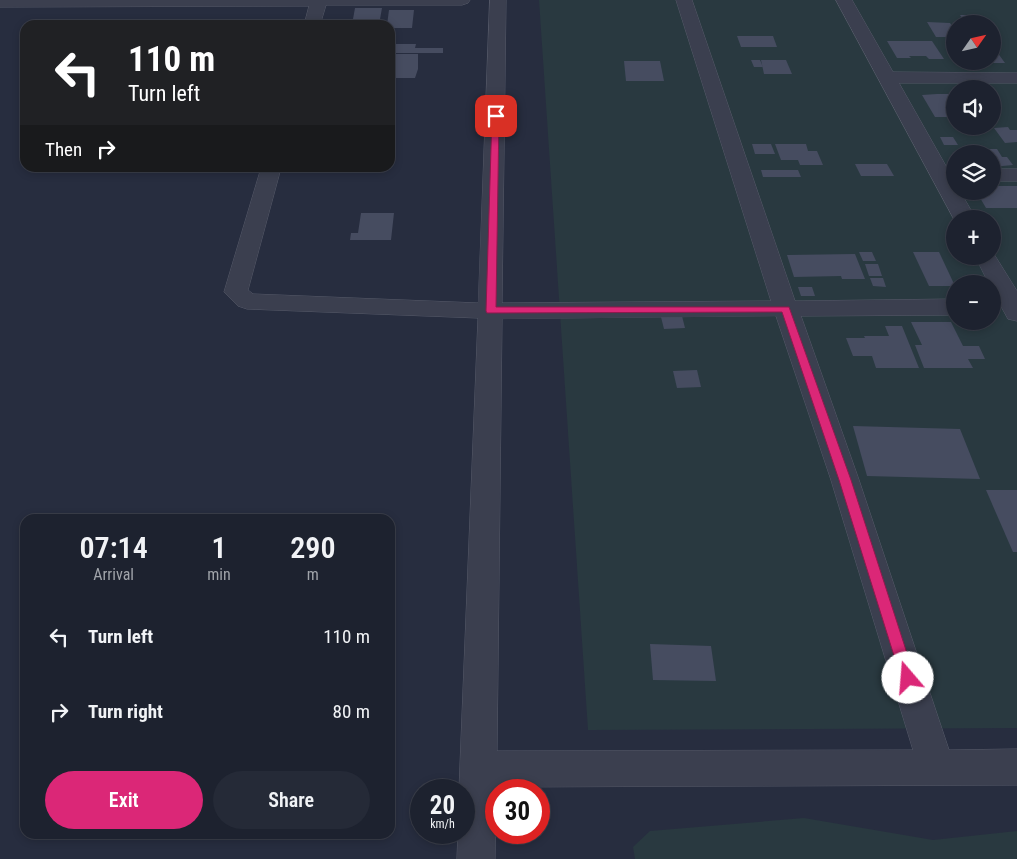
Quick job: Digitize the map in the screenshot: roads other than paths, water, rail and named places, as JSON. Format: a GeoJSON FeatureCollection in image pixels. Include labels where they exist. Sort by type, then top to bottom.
{"type":"FeatureCollection","features":[{"type":"Feature","properties":{"kind":"street"},"geometry":{"type":"LineString","coordinates":[[313,20],[319,0]]}},
{"type":"Feature","properties":{"kind":"street"},"geometry":{"type":"LineString","coordinates":[[5,1],[462,0]]}},
{"type":"Feature","properties":{"kind":"street"},"geometry":{"type":"LineString","coordinates":[[476,859],[498,0]]}},
{"type":"Feature","properties":{"kind":"street"},"geometry":{"type":"LineString","coordinates":[[684,0],[786,309],[845,480],[937,767]]}},
{"type":"Feature","properties":{"kind":"street"},"geometry":{"type":"LineString","coordinates":[[844,0],[887,77],[946,172]]}},
{"type":"Feature","properties":{"kind":"street"},"geometry":{"type":"LineString","coordinates":[[887,77],[1017,78]]}},
{"type":"Feature","properties":{"kind":"street"},"geometry":{"type":"LineString","coordinates":[[270,172],[236,292],[247,301],[491,311],[946,307]]}},
{"type":"Feature","properties":{"kind":"street"},"geometry":{"type":"LineString","coordinates":[[1001,175],[1017,175]]}},
{"type":"Feature","properties":{"kind":"street"},"geometry":{"type":"LineString","coordinates":[[990,265],[1008,309]]}},
{"type":"Feature","properties":{"kind":"street"},"geometry":{"type":"LineString","coordinates":[[479,769],[1017,767]]}}]}
